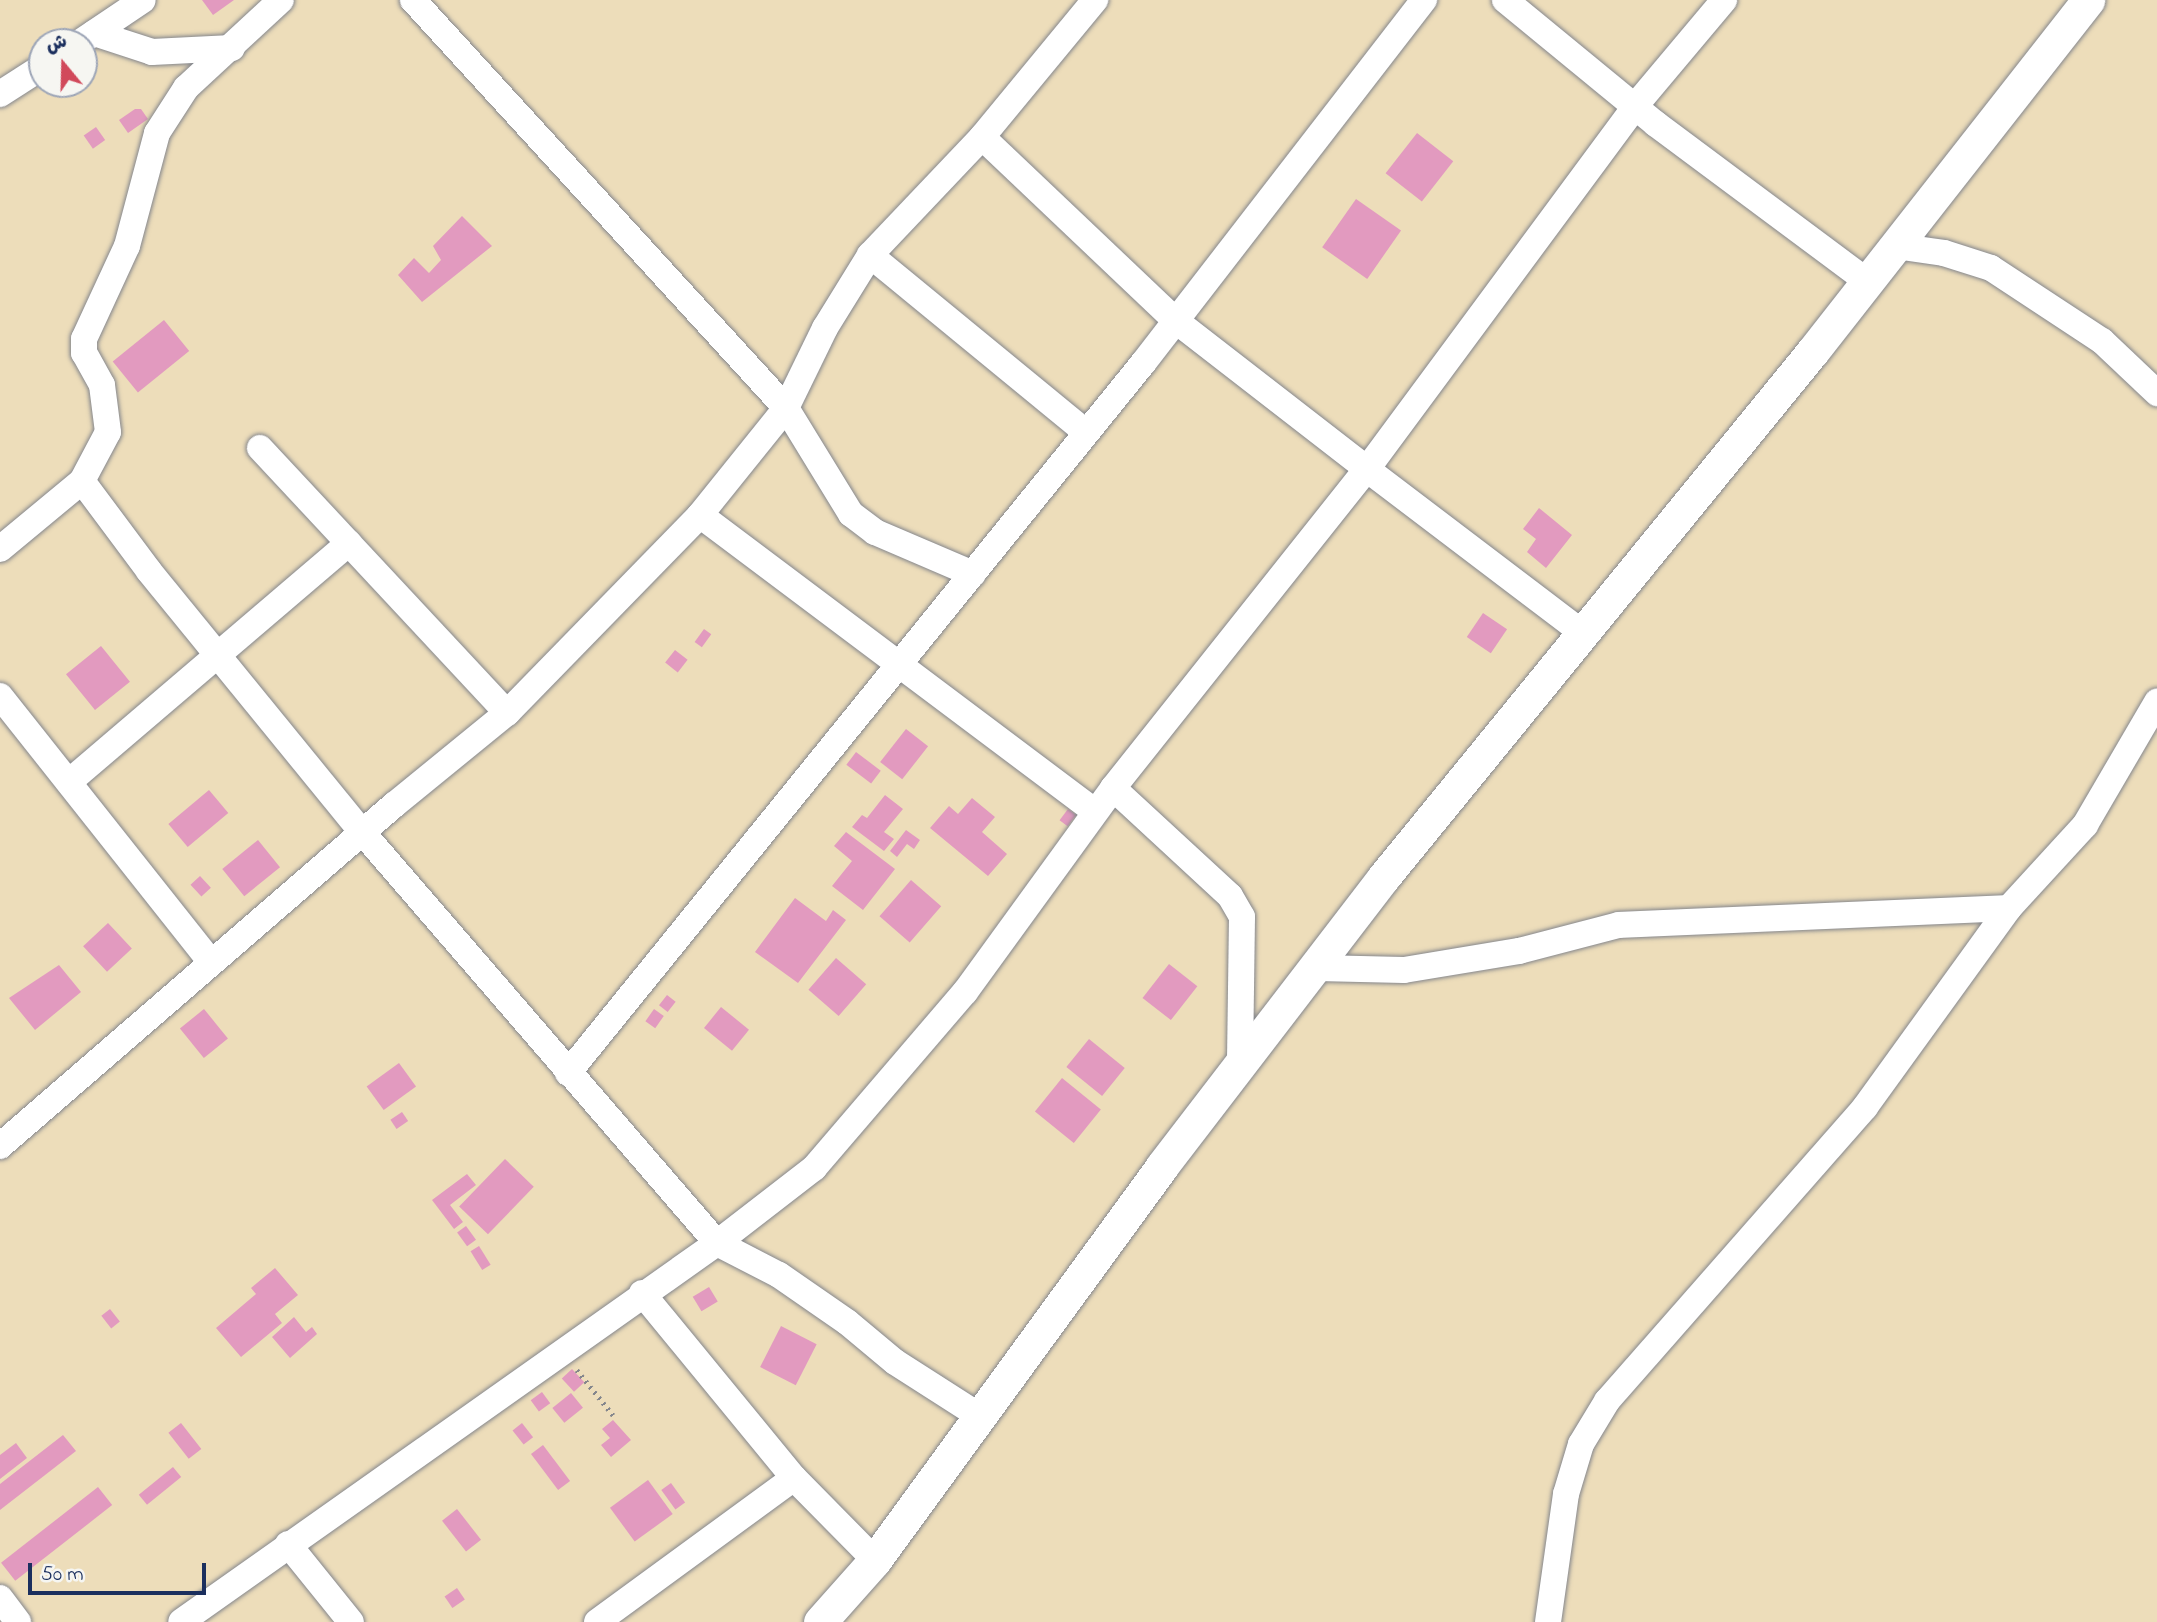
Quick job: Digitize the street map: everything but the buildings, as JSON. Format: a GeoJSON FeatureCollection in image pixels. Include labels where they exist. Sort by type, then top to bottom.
{"type":"FeatureCollection","features":[{"type":"Feature","properties":{"kind":"street"},"geometry":{"type":"LineString","coordinates":[[98,31],[143,0]]}},
{"type":"Feature","properties":{"kind":"street"},"geometry":{"type":"LineString","coordinates":[[0,549],[82,481],[108,432],[102,385],[84,353],[84,339],[127,246],[157,133],[186,88],[281,0]]}},
{"type":"Feature","properties":{"kind":"street"},"geometry":{"type":"LineString","coordinates":[[414,0],[786,408],[851,514],[875,533],[972,574]]}},
{"type":"Feature","properties":{"kind":"street"},"geometry":{"type":"LineString","coordinates":[[0,1146],[211,962],[507,713],[700,514],[786,408],[825,328],[870,255],[982,137],[1095,0]]}},
{"type":"Feature","properties":{"kind":"street"},"geometry":{"type":"LineString","coordinates":[[568,1073],[972,574],[1084,431],[1176,321],[1424,0]]}},
{"type":"Feature","properties":{"kind":"street"},"geometry":{"type":"LineString","coordinates":[[1504,0],[1636,105],[1867,281]]}},
{"type":"Feature","properties":{"kind":"street"},"geometry":{"type":"LineString","coordinates":[[181,1622],[642,1293],[717,1243],[814,1168],[965,992],[1095,811],[1367,469],[1636,105],[1724,0]]}},
{"type":"Feature","properties":{"kind":"street"},"geometry":{"type":"LineString","coordinates":[[820,1622],[875,1560],[1383,878],[1584,634],[2088,0]]}},
{"type":"Feature","properties":{"kind":"street"},"geometry":{"type":"LineString","coordinates":[[98,40],[152,52],[232,48]]}},
{"type":"Feature","properties":{"kind":"street"},"geometry":{"type":"LineString","coordinates":[[0,94],[28,76]]}},
{"type":"Feature","properties":{"kind":"street"},"geometry":{"type":"LineString","coordinates":[[982,137],[1176,321],[1584,634]]}},
{"type":"Feature","properties":{"kind":"street"},"geometry":{"type":"LineString","coordinates":[[1895,246],[1944,253],[1991,268],[2102,341],[2157,393]]}},
{"type":"Feature","properties":{"kind":"street"},"geometry":{"type":"LineString","coordinates":[[870,255],[1084,431]]}},
{"type":"Feature","properties":{"kind":"street"},"geometry":{"type":"LineString","coordinates":[[260,448],[507,713]]}},
{"type":"Feature","properties":{"kind":"street"},"geometry":{"type":"LineString","coordinates":[[82,481],[218,655],[363,833],[717,1243],[779,1275],[848,1322],[895,1362],[981,1417]]}},
{"type":"Feature","properties":{"kind":"street"},"geometry":{"type":"LineString","coordinates":[[700,514],[897,666],[1095,811]]}},
{"type":"Feature","properties":{"kind":"street"},"geometry":{"type":"LineString","coordinates":[[68,782],[349,543]]}},
{"type":"Feature","properties":{"kind":"street"},"geometry":{"type":"LineString","coordinates":[[0,696],[211,962]]}},
{"type":"Feature","properties":{"kind":"street"},"geometry":{"type":"LineString","coordinates":[[1548,1622],[1566,1494],[1581,1444],[1607,1401],[1865,1107],[2009,908],[2085,825],[2157,702]]}},
{"type":"Feature","properties":{"kind":"street"},"geometry":{"type":"LineString","coordinates":[[1113,788],[1230,896],[1242,917],[1240,1067]]}},
{"type":"Feature","properties":{"kind":"street"},"geometry":{"type":"LineString","coordinates":[[1317,968],[1404,970],[1519,951],[1619,925],[2009,908]]}},
{"type":"Feature","properties":{"kind":"street"},"geometry":{"type":"LineString","coordinates":[[642,1293],[793,1478],[875,1560]]}},
{"type":"Feature","properties":{"kind":"street"},"geometry":{"type":"LineString","coordinates":[[597,1622],[793,1478]]}},
{"type":"Feature","properties":{"kind":"street"},"geometry":{"type":"LineString","coordinates":[[288,1544],[351,1622]]}},
{"type":"Feature","properties":{"kind":"street"},"geometry":{"type":"LineString","coordinates":[[0,1598],[18,1622]]}},
{"type":"Feature","properties":{"kind":"path"},"geometry":{"type":"LineString","coordinates":[[562,1350],[613,1415]]}}]}
